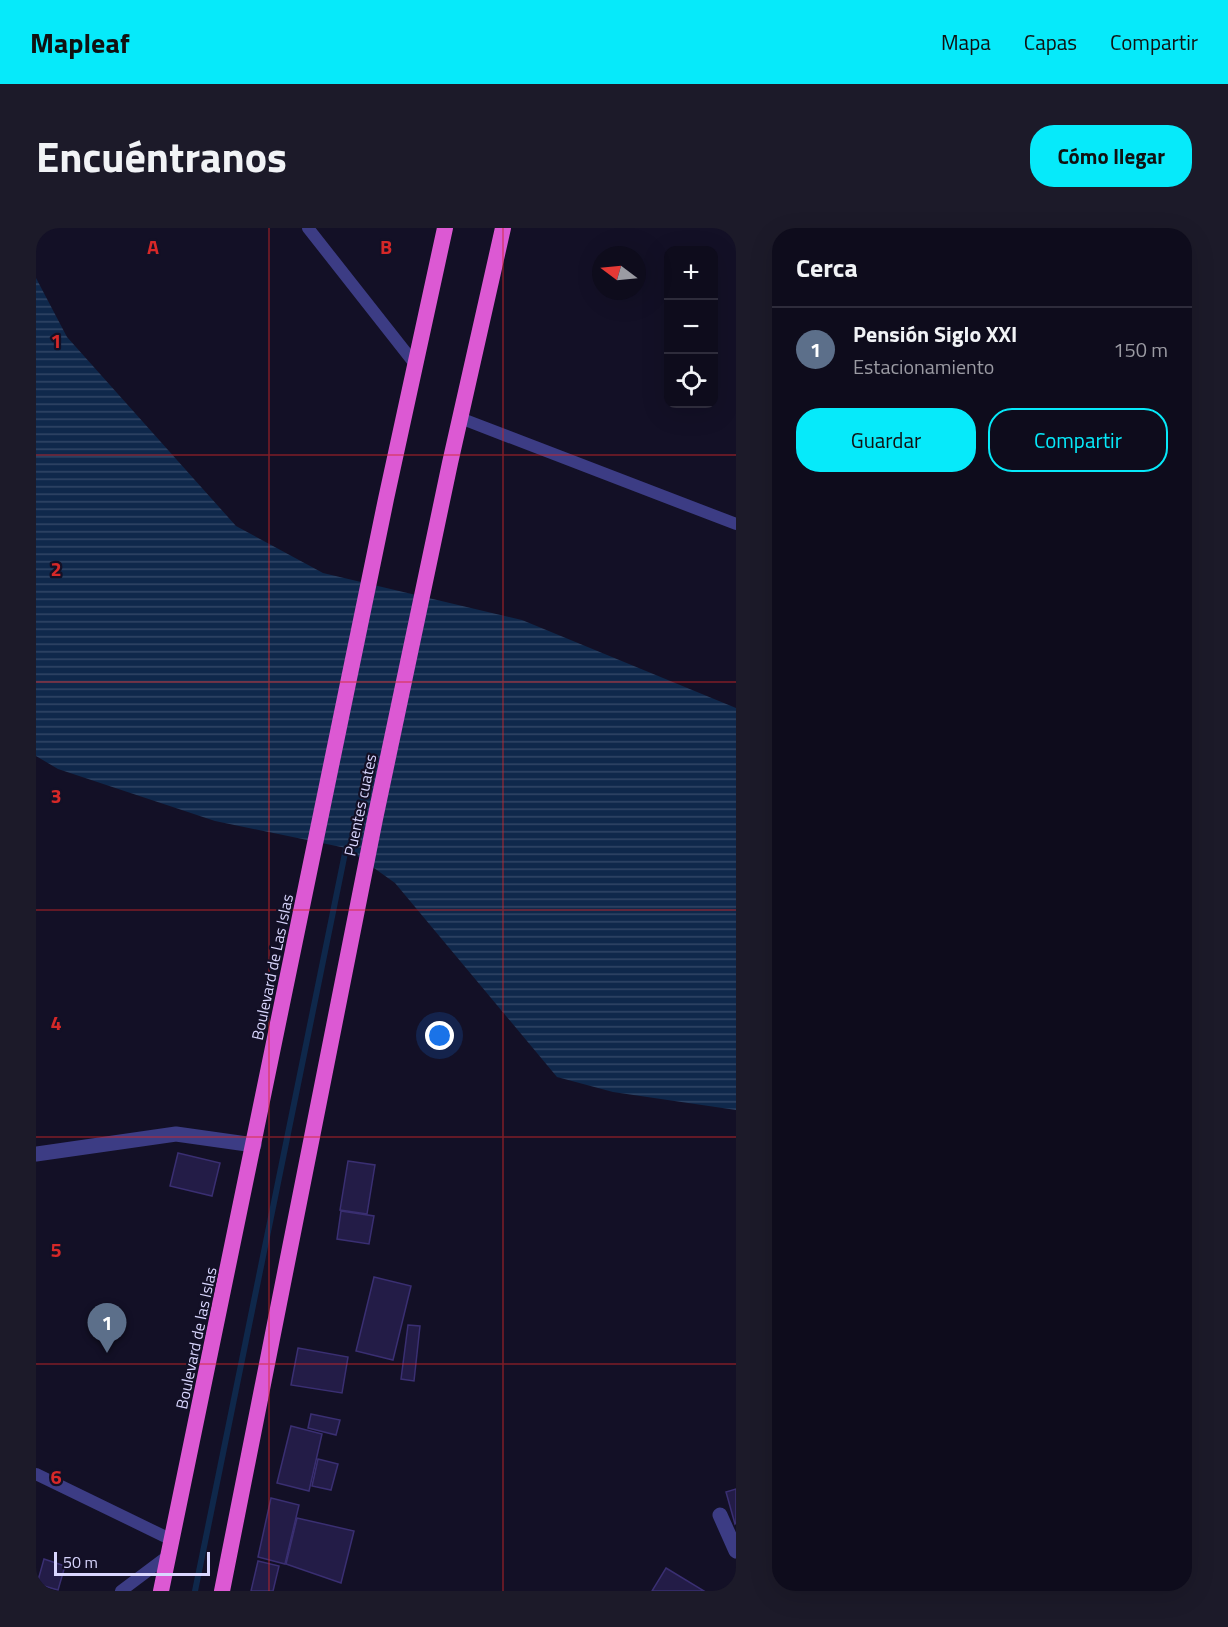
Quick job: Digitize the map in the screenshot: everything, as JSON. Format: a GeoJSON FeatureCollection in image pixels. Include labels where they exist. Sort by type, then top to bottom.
{"type":"FeatureCollection","features":[{"type":"Feature","properties":{"kind":"highway"},"geometry":{"type":"LineString","coordinates":[[415,364],[445,228]]}},
{"type":"Feature","properties":{"kind":"highway","name":"Puentes cuates"},"geometry":{"type":"LineString","coordinates":[[222,1591],[375,819],[502,229]]}},
{"type":"Feature","properties":{"kind":"highway","name":"Boulevard de Las Islas"},"geometry":{"type":"LineString","coordinates":[[265,1091],[415,364]]}},
{"type":"Feature","properties":{"kind":"highway","name":"Boulevard de las Islas"},"geometry":{"type":"LineString","coordinates":[[161,1591],[265,1091]]}},
{"type":"Feature","properties":{"kind":"street"},"geometry":{"type":"LineString","coordinates":[[36,1154],[176,1134],[254,1145]]}},
{"type":"Feature","properties":{"kind":"street"},"geometry":{"type":"LineString","coordinates":[[720,1515],[736,1551]]}},
{"type":"Feature","properties":{"kind":"lane"},"geometry":{"type":"LineString","coordinates":[[308,228],[415,364]]}},
{"type":"Feature","properties":{"kind":"lane"},"geometry":{"type":"LineString","coordinates":[[460,418],[736,525]]}},
{"type":"Feature","properties":{"kind":"lane"},"geometry":{"type":"LineString","coordinates":[[36,1474],[171,1547],[121,1591]]}},
{"type":"Feature","properties":{"kind":"water"},"geometry":{"type":"Polygon","coordinates":[[[36,278],[67,337],[236,526],[323,573],[522,620],[736,708],[736,1110],[613,1092],[557,1077],[395,883],[346,848],[215,821],[58,769],[36,756],[36,278]]]}},
{"type":"Feature","properties":{"kind":"building"},"geometry":{"type":"Polygon","coordinates":[[[178,1153],[220,1163],[212,1196],[170,1186],[178,1153]]]}},
{"type":"Feature","properties":{"kind":"building"},"geometry":{"type":"Polygon","coordinates":[[[348,1161],[375,1165],[367,1214],[340,1210],[348,1161]]]}},
{"type":"Feature","properties":{"kind":"building"},"geometry":{"type":"Polygon","coordinates":[[[341,1211],[374,1216],[369,1244],[337,1239],[341,1211]]]}},
{"type":"Feature","properties":{"kind":"building"},"geometry":{"type":"Polygon","coordinates":[[[374,1277],[411,1286],[393,1360],[356,1351],[374,1277]]]}},
{"type":"Feature","properties":{"kind":"building"},"geometry":{"type":"Polygon","coordinates":[[[408,1325],[420,1326],[414,1381],[401,1379],[408,1325]]]}},
{"type":"Feature","properties":{"kind":"building"},"geometry":{"type":"Polygon","coordinates":[[[298,1348],[348,1357],[342,1393],[291,1385],[298,1348]]]}},
{"type":"Feature","properties":{"kind":"building"},"geometry":{"type":"Polygon","coordinates":[[[311,1414],[340,1420],[336,1435],[308,1428],[311,1414]]]}},
{"type":"Feature","properties":{"kind":"building"},"geometry":{"type":"Polygon","coordinates":[[[291,1426],[322,1434],[309,1491],[277,1483],[291,1426]]]}},
{"type":"Feature","properties":{"kind":"building"},"geometry":{"type":"Polygon","coordinates":[[[318,1459],[338,1464],[331,1490],[312,1486],[318,1459]]]}},
{"type":"Feature","properties":{"kind":"building"},"geometry":{"type":"Polygon","coordinates":[[[736,1489],[736,1523],[735,1524],[726,1492],[736,1489]]]}},
{"type":"Feature","properties":{"kind":"building"},"geometry":{"type":"Polygon","coordinates":[[[271,1498],[299,1505],[285,1564],[258,1557],[271,1498]]]}},
{"type":"Feature","properties":{"kind":"building"},"geometry":{"type":"Polygon","coordinates":[[[297,1518],[354,1531],[341,1583],[286,1564],[297,1518]]]}},
{"type":"Feature","properties":{"kind":"building"},"geometry":{"type":"Polygon","coordinates":[[[44,1559],[65,1566],[58,1590],[37,1584],[44,1559]]]}},
{"type":"Feature","properties":{"kind":"building"},"geometry":{"type":"Polygon","coordinates":[[[258,1561],[279,1566],[273,1591],[251,1591],[258,1561]]]}},
{"type":"Feature","properties":{"kind":"building"},"geometry":{"type":"Polygon","coordinates":[[[666,1568],[704,1591],[652,1591],[666,1568]]]}},
{"type":"Feature","properties":{"kind":"waterway"},"geometry":{"type":"LineString","coordinates":[[195,1591],[346,848]]}},
{"type":"Feature","properties":{"kind":"place","name":"Pensión Siglo XXI"},"geometry":{"type":"Point","coordinates":[107,1353]}}]}
